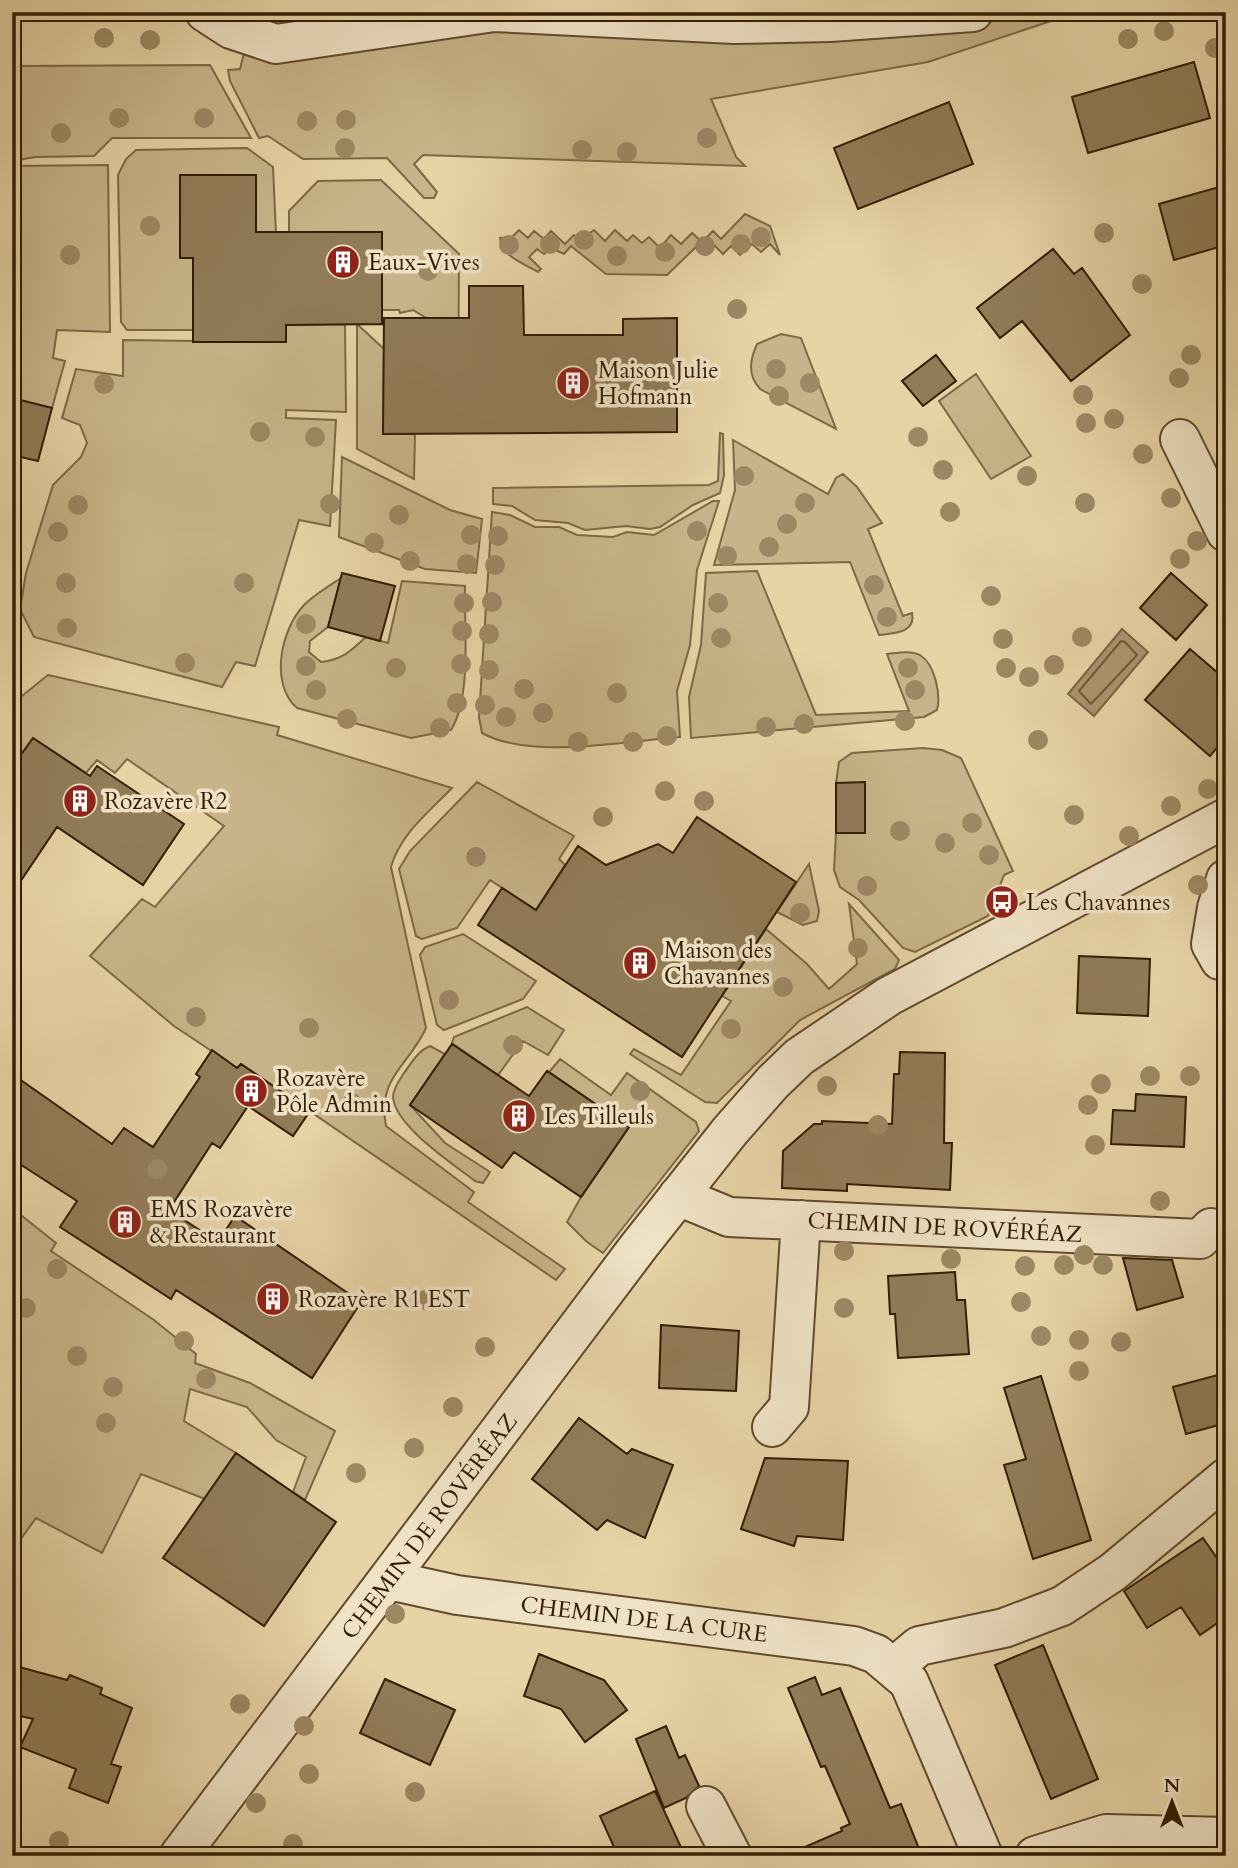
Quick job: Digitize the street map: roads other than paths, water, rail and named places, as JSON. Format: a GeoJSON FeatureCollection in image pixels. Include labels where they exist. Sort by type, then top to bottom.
{"type":"FeatureCollection","features":[{"type":"Feature","properties":{"kind":"street"},"geometry":{"type":"LineString","coordinates":[[206,24],[276,44],[494,12],[734,24],[973,12]]}},
{"type":"Feature","properties":{"kind":"street"},"geometry":{"type":"LineString","coordinates":[[1180,439],[1226,532]]}},
{"type":"Feature","properties":{"kind":"street","name":"CHEMIN DE ROVÉRÉAZ"},"geometry":{"type":"LineString","coordinates":[[179,1856],[678,1196],[773,1082],[799,1057],[889,996],[1217,822],[1226,860]]}},
{"type":"Feature","properties":{"kind":"street"},"geometry":{"type":"LineString","coordinates":[[1226,880],[1217,908],[1211,944],[1220,960],[1226,960]]}},
{"type":"Feature","properties":{"kind":"street","name":"CHEMIN DE ROVÉRÉAZ"},"geometry":{"type":"LineString","coordinates":[[678,1196],[729,1217],[1200,1239],[1211,1228]]}},
{"type":"Feature","properties":{"kind":"street"},"geometry":{"type":"LineString","coordinates":[[772,1427],[789,1407],[801,1220]]}},
{"type":"Feature","properties":{"kind":"street"},"geometry":{"type":"LineString","coordinates":[[894,1667],[919,1647],[1004,1628],[1062,1606],[1113,1572],[1226,1478]]}},
{"type":"Feature","properties":{"kind":"street","name":"CHEMIN DE LA CURE"},"geometry":{"type":"LineString","coordinates":[[389,1580],[457,1595],[854,1647],[876,1654],[909,1682],[983,1856]]}},
{"type":"Feature","properties":{"kind":"street"},"geometry":{"type":"LineString","coordinates":[[706,1806],[732,1856]]}},
{"type":"Feature","properties":{"kind":"street"},"geometry":{"type":"LineString","coordinates":[[1035,1856],[1106,1834],[1226,1837]]}},
{"type":"Feature","properties":{"kind":"water"},"geometry":{"type":"Polygon","coordinates":[[[1122,629],[1148,652],[1094,716],[1068,694],[1122,629]]]}},
{"type":"Feature","properties":{"kind":"place","name":"Eaux-Vives"},"geometry":{"type":"Point","coordinates":[343,262]}},
{"type":"Feature","properties":{"kind":"place","name":"Maison Julie Hofmann"},"geometry":{"type":"Point","coordinates":[573,383]}},
{"type":"Feature","properties":{"kind":"place","name":"Rozavère R2"},"geometry":{"type":"Point","coordinates":[80,801]}},
{"type":"Feature","properties":{"kind":"place","name":"Les Chavannes"},"geometry":{"type":"Point","coordinates":[1002,902]}},
{"type":"Feature","properties":{"kind":"place","name":"Maison des Chavannes"},"geometry":{"type":"Point","coordinates":[640,963]}},
{"type":"Feature","properties":{"kind":"place","name":"Rozavère Pôle Admin"},"geometry":{"type":"Point","coordinates":[251,1091]}},
{"type":"Feature","properties":{"kind":"place","name":"Les Tilleuls"},"geometry":{"type":"Point","coordinates":[519,1116]}},
{"type":"Feature","properties":{"kind":"place","name":"EMS Rozavère & Restaurant"},"geometry":{"type":"Point","coordinates":[125,1222]}},
{"type":"Feature","properties":{"kind":"place","name":"Rozavère R1 EST"},"geometry":{"type":"Point","coordinates":[273,1299]}}]}
